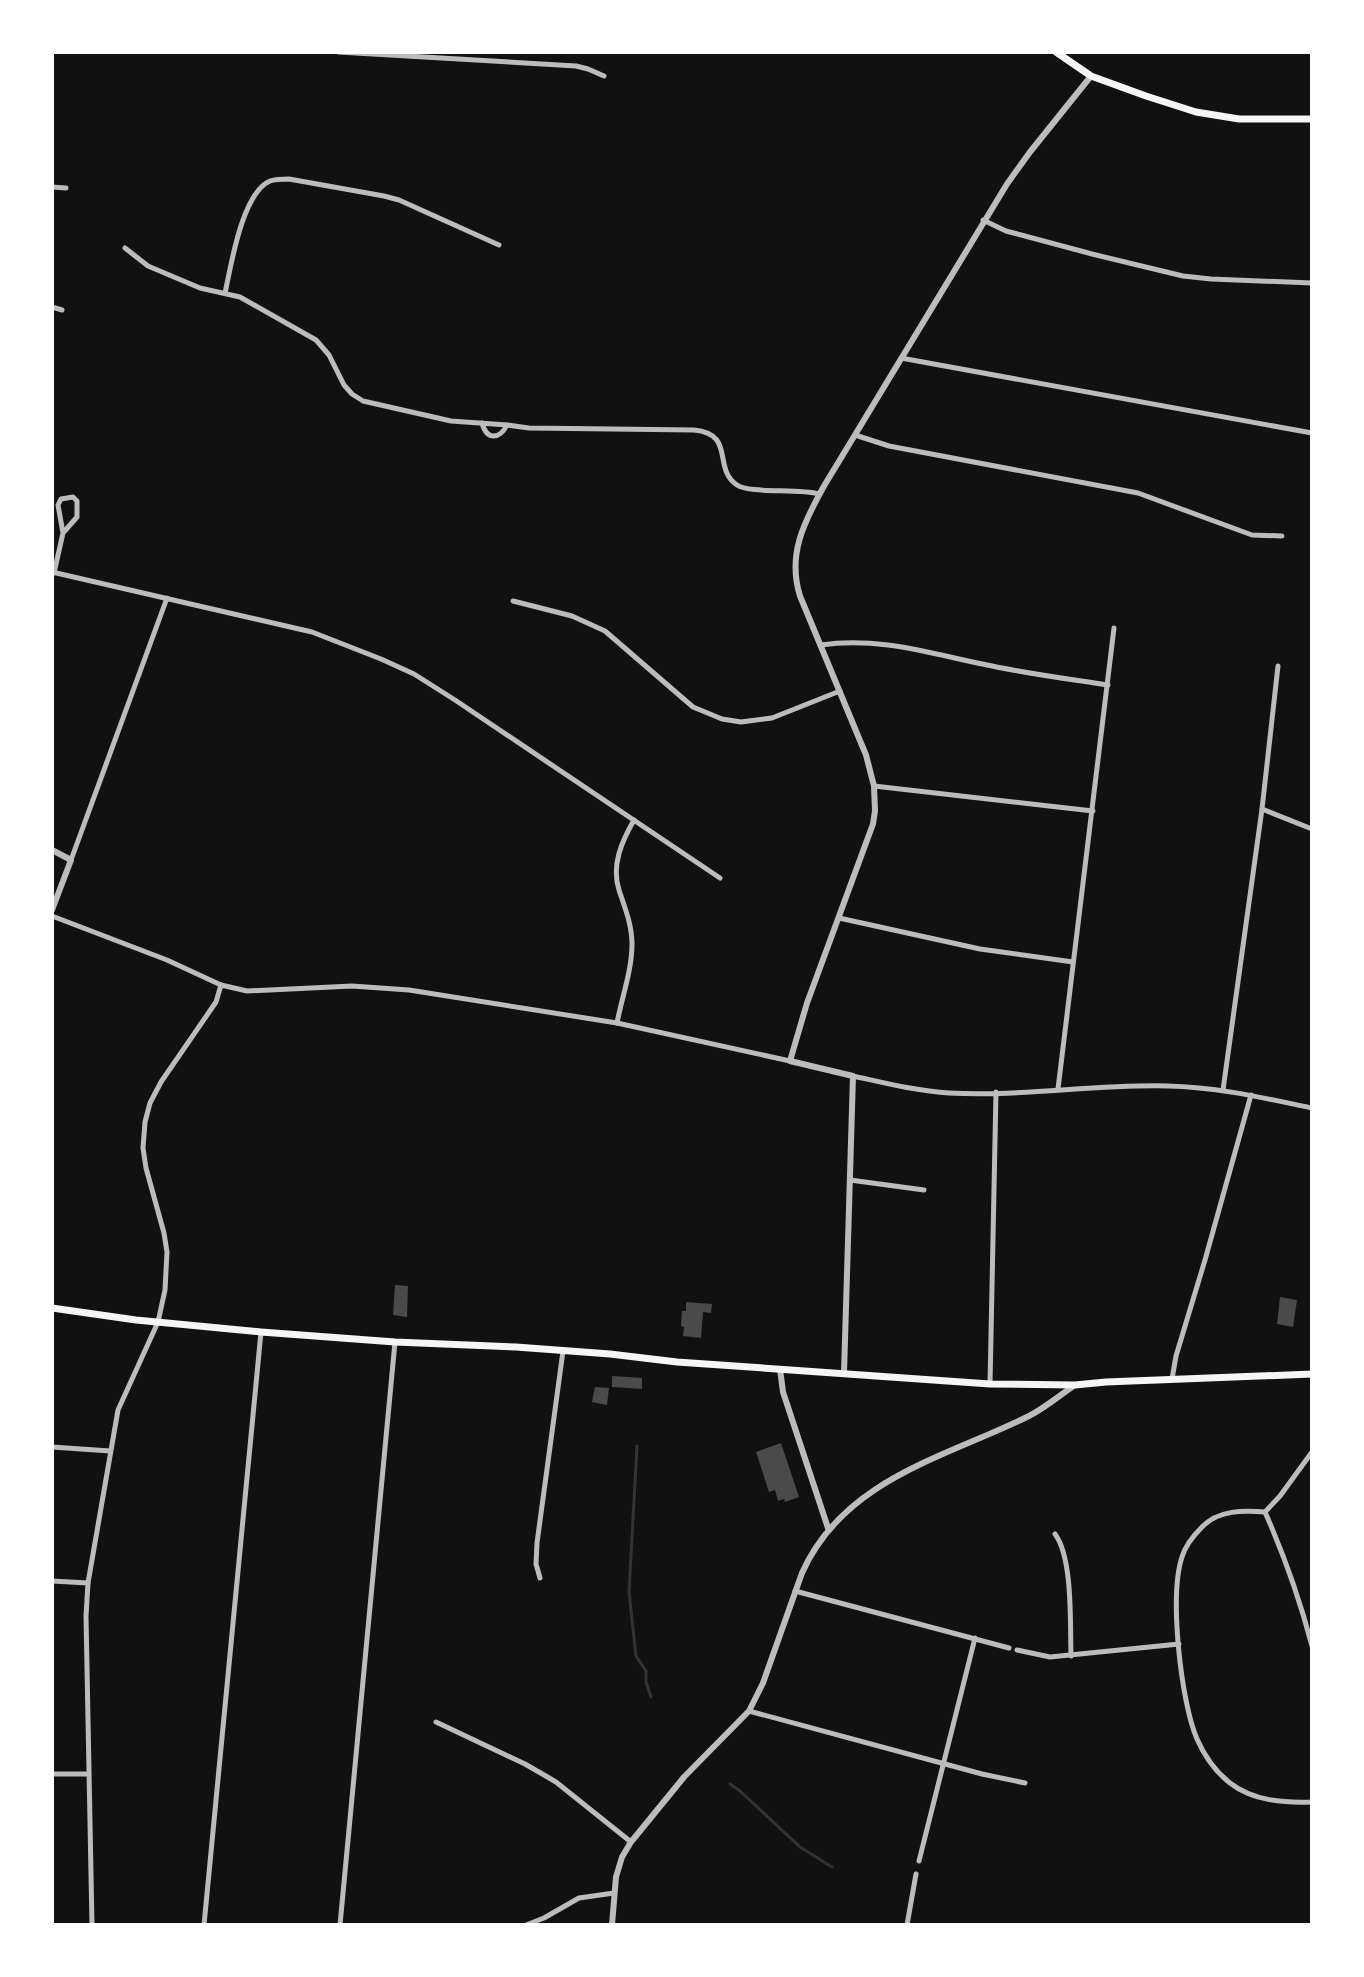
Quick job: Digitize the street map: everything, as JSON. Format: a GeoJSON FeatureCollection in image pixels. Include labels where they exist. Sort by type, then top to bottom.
{"type":"FeatureCollection","features":[{"type":"Feature","properties":{"kind":"main road"},"geometry":{"type":"LineString","coordinates":[[1056,52],[1091,76],[1209,115],[1256,120],[1312,119]]}},
{"type":"Feature","properties":{"kind":"main road"},"geometry":{"type":"LineString","coordinates":[[52,1308],[261,1332],[563,1351],[990,1384],[1075,1385],[1312,1374]]}},
{"type":"Feature","properties":{"kind":"street"},"geometry":{"type":"LineString","coordinates":[[338,52],[576,66],[604,76]]}},
{"type":"Feature","properties":{"kind":"street"},"geometry":{"type":"LineString","coordinates":[[790,1061],[807,1003],[869,839],[875,811],[874,786],[866,755],[800,596],[794,567],[803,528],[819,494],[983,220],[1030,152],[1091,76]]}},
{"type":"Feature","properties":{"kind":"street"},"geometry":{"type":"LineString","coordinates":[[225,293],[249,202],[261,187],[279,179],[391,198],[499,245]]}},
{"type":"Feature","properties":{"kind":"street"},"geometry":{"type":"LineString","coordinates":[[52,187],[66,188]]}},
{"type":"Feature","properties":{"kind":"street"},"geometry":{"type":"LineString","coordinates":[[983,220],[1006,231],[1183,276],[1312,283]]}},
{"type":"Feature","properties":{"kind":"street"},"geometry":{"type":"LineString","coordinates":[[125,248],[148,266],[200,288],[254,304],[316,340],[329,355],[344,385],[363,401],[451,421],[529,428],[707,432],[717,440],[730,479],[742,488],[803,490],[819,494]]}},
{"type":"Feature","properties":{"kind":"street"},"geometry":{"type":"LineString","coordinates":[[52,307],[62,310]]}},
{"type":"Feature","properties":{"kind":"street"},"geometry":{"type":"LineString","coordinates":[[901,358],[1312,433]]}},
{"type":"Feature","properties":{"kind":"street"},"geometry":{"type":"LineString","coordinates":[[482,423],[489,435],[497,436],[507,425]]}},
{"type":"Feature","properties":{"kind":"street"},"geometry":{"type":"LineString","coordinates":[[855,435],[889,446],[1138,493],[1252,535],[1282,536]]}},
{"type":"Feature","properties":{"kind":"street"},"geometry":{"type":"LineString","coordinates":[[63,533],[77,517],[77,501],[73,497],[61,499],[58,505],[63,533],[53,572],[312,632],[381,659],[424,681],[720,878]]}},
{"type":"Feature","properties":{"kind":"street"},"geometry":{"type":"LineString","coordinates":[[52,910],[167,598]]}},
{"type":"Feature","properties":{"kind":"street"},"geometry":{"type":"LineString","coordinates":[[513,601],[572,616],[605,631],[693,707],[722,719],[741,722],[772,718],[841,691]]}},
{"type":"Feature","properties":{"kind":"street"},"geometry":{"type":"LineString","coordinates":[[1058,1089],[1114,628]]}},
{"type":"Feature","properties":{"kind":"street"},"geometry":{"type":"LineString","coordinates":[[821,645],[879,642],[1032,674],[1108,685]]}},
{"type":"Feature","properties":{"kind":"street"},"geometry":{"type":"LineString","coordinates":[[1223,1090],[1262,809],[1278,666]]}},
{"type":"Feature","properties":{"kind":"street"},"geometry":{"type":"LineString","coordinates":[[874,786],[1093,811]]}},
{"type":"Feature","properties":{"kind":"street"},"geometry":{"type":"LineString","coordinates":[[1262,809],[1312,829]]}},
{"type":"Feature","properties":{"kind":"street"},"geometry":{"type":"LineString","coordinates":[[617,1023],[632,946],[630,921],[618,887],[617,862],[622,842],[634,820]]}},
{"type":"Feature","properties":{"kind":"street"},"geometry":{"type":"LineString","coordinates":[[52,850],[71,860]]}},
{"type":"Feature","properties":{"kind":"street"},"geometry":{"type":"LineString","coordinates":[[52,916],[167,960],[221,985],[247,991],[388,987],[617,1023],[935,1092],[1159,1085],[1223,1090],[1312,1108]]}},
{"type":"Feature","properties":{"kind":"street"},"geometry":{"type":"LineString","coordinates":[[839,918],[980,949],[1073,962]]}},
{"type":"Feature","properties":{"kind":"street"},"geometry":{"type":"LineString","coordinates":[[92,1925],[88,1583],[118,1410],[158,1322],[165,1290],[167,1252],[146,1168],[143,1148],[145,1122],[155,1093],[216,1002],[221,985]]}},
{"type":"Feature","properties":{"kind":"street"},"geometry":{"type":"LineString","coordinates":[[844,1373],[853,1076]]}},
{"type":"Feature","properties":{"kind":"street"},"geometry":{"type":"LineString","coordinates":[[990,1384],[996,1092]]}},
{"type":"Feature","properties":{"kind":"street"},"geometry":{"type":"LineString","coordinates":[[1172,1379],[1251,1095]]}},
{"type":"Feature","properties":{"kind":"street"},"geometry":{"type":"LineString","coordinates":[[849,1180],[924,1190]]}},
{"type":"Feature","properties":{"kind":"street"},"geometry":{"type":"LineString","coordinates":[[204,1925],[261,1332]]}},
{"type":"Feature","properties":{"kind":"street"},"geometry":{"type":"LineString","coordinates":[[340,1925],[395,1342]]}},
{"type":"Feature","properties":{"kind":"street"},"geometry":{"type":"LineString","coordinates":[[540,1578],[536,1564],[537,1543],[563,1351]]}},
{"type":"Feature","properties":{"kind":"street"},"geometry":{"type":"LineString","coordinates":[[780,1369],[783,1392],[828,1528]]}},
{"type":"Feature","properties":{"kind":"street"},"geometry":{"type":"LineString","coordinates":[[612,1925],[616,1877],[631,1842],[694,1765],[749,1711],[763,1683],[810,1555],[828,1528],[885,1482],[1031,1415],[1075,1385]]}},
{"type":"Feature","properties":{"kind":"street"},"geometry":{"type":"LineString","coordinates":[[52,1447],[110,1451]]}},
{"type":"Feature","properties":{"kind":"street"},"geometry":{"type":"LineString","coordinates":[[1312,1452],[1265,1512],[1239,1511],[1221,1515],[1203,1525],[1182,1555],[1177,1581],[1179,1644],[1186,1701],[1197,1739],[1206,1755],[1223,1777],[1243,1791],[1286,1802],[1312,1802]]}},
{"type":"Feature","properties":{"kind":"street"},"geometry":{"type":"LineString","coordinates":[[1265,1512],[1291,1576],[1312,1646]]}},
{"type":"Feature","properties":{"kind":"street"},"geometry":{"type":"LineString","coordinates":[[1055,1534],[1067,1565],[1071,1656]]}},
{"type":"Feature","properties":{"kind":"street"},"geometry":{"type":"LineString","coordinates":[[52,1581],[88,1583]]}},
{"type":"Feature","properties":{"kind":"street"},"geometry":{"type":"LineString","coordinates":[[795,1591],[1009,1648]]}},
{"type":"Feature","properties":{"kind":"street"},"geometry":{"type":"LineString","coordinates":[[919,1861],[975,1638]]}},
{"type":"Feature","properties":{"kind":"street"},"geometry":{"type":"LineString","coordinates":[[1017,1650],[1040,1656],[1071,1656],[1179,1644]]}},
{"type":"Feature","properties":{"kind":"street"},"geometry":{"type":"LineString","coordinates":[[749,1711],[1025,1783]]}},
{"type":"Feature","properties":{"kind":"street"},"geometry":{"type":"LineString","coordinates":[[436,1722],[556,1782],[631,1842]]}},
{"type":"Feature","properties":{"kind":"street"},"geometry":{"type":"LineString","coordinates":[[52,1774],[88,1774]]}},
{"type":"Feature","properties":{"kind":"street"},"geometry":{"type":"LineString","coordinates":[[907,1925],[916,1874]]}},
{"type":"Feature","properties":{"kind":"street"},"geometry":{"type":"LineString","coordinates":[[526,1925],[579,1898],[614,1893]]}},
{"type":"Feature","properties":{"kind":"building"},"geometry":{"type":"Polygon","coordinates":[[[395,1285],[408,1286],[407,1317],[393,1315],[395,1285]]]}},
{"type":"Feature","properties":{"kind":"building"},"geometry":{"type":"Polygon","coordinates":[[[1280,1297],[1297,1300],[1293,1327],[1277,1324],[1280,1297]]]}},
{"type":"Feature","properties":{"kind":"building"},"geometry":{"type":"Polygon","coordinates":[[[686,1302],[712,1304],[711,1313],[703,1312],[701,1338],[683,1336],[682,1311],[686,1311],[686,1302]]]}},
{"type":"Feature","properties":{"kind":"building"},"geometry":{"type":"Polygon","coordinates":[[[612,1376],[642,1378],[642,1389],[612,1387],[612,1376]]]}},
{"type":"Feature","properties":{"kind":"building"},"geometry":{"type":"Polygon","coordinates":[[[595,1387],[609,1388],[607,1405],[592,1402],[595,1387]]]}},
{"type":"Feature","properties":{"kind":"building"},"geometry":{"type":"Polygon","coordinates":[[[781,1443],[799,1497],[785,1502],[784,1499],[778,1501],[775,1490],[769,1492],[756,1452],[781,1443]]]}},
{"type":"Feature","properties":{"kind":"waterway"},"geometry":{"type":"LineString","coordinates":[[637,1446],[629,1592],[636,1656],[646,1671],[651,1697]]}},
{"type":"Feature","properties":{"kind":"waterway"},"geometry":{"type":"LineString","coordinates":[[730,1784],[800,1847],[832,1867]]}}]}
